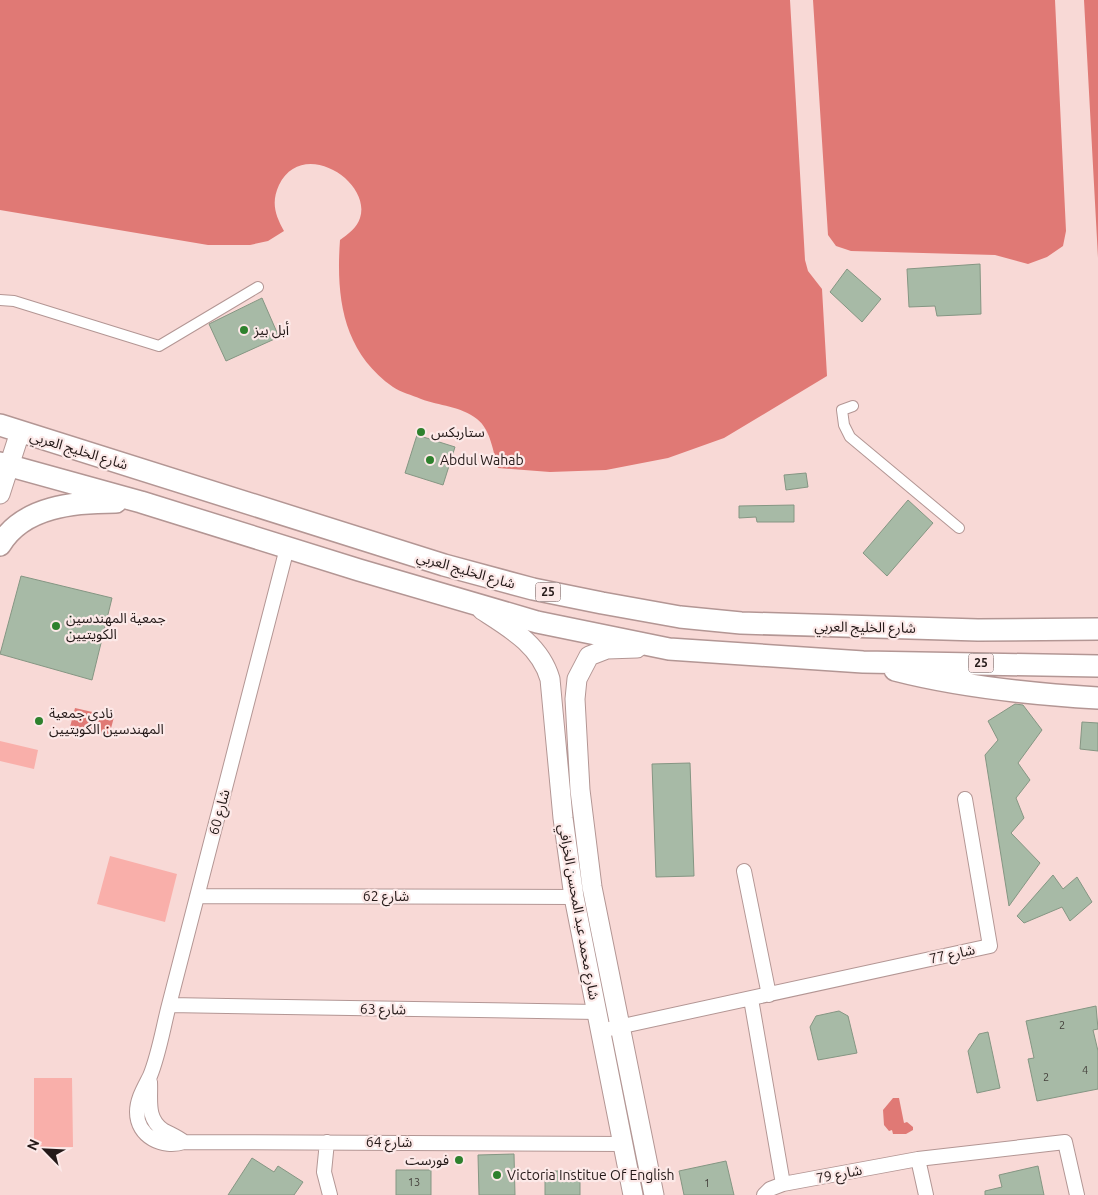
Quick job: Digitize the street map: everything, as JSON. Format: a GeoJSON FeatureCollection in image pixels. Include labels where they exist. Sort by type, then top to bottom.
{"type":"FeatureCollection","features":[{"type":"Feature","properties":{"kind":"main road"},"geometry":{"type":"LineString","coordinates":[[0,494],[10,428]]}},
{"type":"Feature","properties":{"kind":"main road","name":"شارع الخليج العربي"},"geometry":{"type":"LineString","coordinates":[[10,428],[444,565],[534,589],[680,616],[741,623],[978,630],[1098,629]]}},
{"type":"Feature","properties":{"kind":"main road","name":"25"},"geometry":{"type":"LineString","coordinates":[[4,465],[141,502],[470,603],[556,626],[669,649],[863,662],[1098,666]]}},
{"type":"Feature","properties":{"kind":"main road"},"geometry":{"type":"LineString","coordinates":[[0,546],[4,538],[21,523],[44,512],[71,504],[141,502]]}},
{"type":"Feature","properties":{"kind":"main road"},"geometry":{"type":"LineString","coordinates":[[359,570],[351,562],[351,556],[354,548],[360,545],[429,565],[444,565]]}},
{"type":"Feature","properties":{"kind":"main road","name":"شارع محمد عبد المحسن الخرافي"},"geometry":{"type":"LineString","coordinates":[[470,603],[515,632],[532,646],[543,661],[550,679],[574,897],[633,1195]]}},
{"type":"Feature","properties":{"kind":"main road","name":"شارع محمد عبد المحسن الخرافي"},"geometry":{"type":"LineString","coordinates":[[654,1195],[592,887],[580,790],[576,688],[586,660],[595,652],[607,649],[669,649]]}},
{"type":"Feature","properties":{"kind":"main road"},"geometry":{"type":"LineString","coordinates":[[863,662],[949,683],[1098,698]]}},
{"type":"Feature","properties":{"kind":"main road"},"geometry":{"type":"LineString","coordinates":[[558,765],[565,758],[578,758]]}},
{"type":"Feature","properties":{"kind":"street"},"geometry":{"type":"LineString","coordinates":[[0,300],[14,301],[158,346],[258,288]]}},
{"type":"Feature","properties":{"kind":"street"},"geometry":{"type":"LineString","coordinates":[[853,406],[842,410],[844,425],[850,437],[959,528]]}},
{"type":"Feature","properties":{"kind":"street","name":"شارع 60"},"geometry":{"type":"LineString","coordinates":[[150,1076],[288,548]]}},
{"type":"Feature","properties":{"kind":"street","name":"شارع 77"},"geometry":{"type":"LineString","coordinates":[[600,1031],[990,946],[964,799]]}},
{"type":"Feature","properties":{"kind":"street"},"geometry":{"type":"LineString","coordinates":[[744,871],[769,995]]}},
{"type":"Feature","properties":{"kind":"street","name":"شارع 62"},"geometry":{"type":"LineString","coordinates":[[197,896],[574,897]]}},
{"type":"Feature","properties":{"kind":"street"},"geometry":{"type":"LineString","coordinates":[[751,999],[783,1184]]}},
{"type":"Feature","properties":{"kind":"street","name":"شارع 63"},"geometry":{"type":"LineString","coordinates":[[169,1005],[596,1012]]}},
{"type":"Feature","properties":{"kind":"street","name":"شارع 64"},"geometry":{"type":"LineString","coordinates":[[150,1076],[138,1104],[138,1118],[142,1130],[160,1143],[173,1145],[184,1142],[624,1144]]}},
{"type":"Feature","properties":{"kind":"street"},"geometry":{"type":"LineString","coordinates":[[326,1142],[324,1172],[330,1195]]}},
{"type":"Feature","properties":{"kind":"street"},"geometry":{"type":"LineString","coordinates":[[926,1195],[918,1159],[1065,1142],[1077,1195]]}},
{"type":"Feature","properties":{"kind":"street","name":"شارع 79"},"geometry":{"type":"LineString","coordinates":[[764,1195],[770,1189],[783,1184],[918,1159]]}},
{"type":"Feature","properties":{"kind":"shaded area"},"geometry":{"type":"Polygon","coordinates":[[[0,0],[790,0],[805,260],[808,271],[822,289],[827,376],[724,438],[668,458],[606,470],[550,472],[498,468],[488,435],[477,419],[464,411],[421,399],[393,387],[376,373],[363,357],[353,339],[346,321],[339,282],[340,240],[357,225],[360,218],[361,204],[356,190],[346,179],[333,170],[318,165],[303,165],[290,171],[279,185],[275,197],[276,214],[284,231],[268,241],[250,245],[208,245],[0,210],[0,0]]]}},
{"type":"Feature","properties":{"kind":"shaded area"},"geometry":{"type":"Polygon","coordinates":[[[813,0],[1055,0],[1066,231],[1063,246],[1047,257],[1028,264],[995,255],[851,251],[836,246],[828,235],[813,0]]]}},
{"type":"Feature","properties":{"kind":"shaded area"},"geometry":{"type":"Polygon","coordinates":[[[1084,0],[1098,0],[1098,258],[1084,0]]]}},
{"type":"Feature","properties":{"kind":"shaded area"},"geometry":{"type":"Polygon","coordinates":[[[75,708],[114,717],[109,736],[70,727],[75,708]]]}},
{"type":"Feature","properties":{"kind":"shaded area"},"geometry":{"type":"Polygon","coordinates":[[[0,741],[38,750],[34,769],[0,761],[0,741]]]}},
{"type":"Feature","properties":{"kind":"shaded area"},"geometry":{"type":"Polygon","coordinates":[[[110,856],[177,874],[165,922],[97,904],[110,856]]]}},
{"type":"Feature","properties":{"kind":"shaded area"},"geometry":{"type":"Polygon","coordinates":[[[34,1078],[72,1078],[73,1147],[34,1147],[34,1078]]]}},
{"type":"Feature","properties":{"kind":"shaded area"},"geometry":{"type":"Polygon","coordinates":[[[893,1098],[899,1098],[904,1123],[907,1122],[913,1127],[913,1130],[906,1134],[893,1134],[892,1130],[889,1131],[884,1125],[883,1110],[893,1098]]]}},
{"type":"Feature","properties":{"kind":"building"},"geometry":{"type":"Polygon","coordinates":[[[980,264],[981,314],[937,316],[935,306],[909,307],[907,269],[980,264]]]}},
{"type":"Feature","properties":{"kind":"building"},"geometry":{"type":"Polygon","coordinates":[[[847,269],[881,299],[862,322],[830,292],[847,269]]]}},
{"type":"Feature","properties":{"kind":"building","name":"أبل بيز"},"geometry":{"type":"Polygon","coordinates":[[[262,298],[279,337],[226,361],[209,324],[262,298]]]}},
{"type":"Feature","properties":{"kind":"building","name":"Abdul Wahab"},"geometry":{"type":"Polygon","coordinates":[[[417,435],[455,447],[443,485],[405,473],[417,435]]]}},
{"type":"Feature","properties":{"kind":"building"},"geometry":{"type":"Polygon","coordinates":[[[806,473],[808,487],[786,490],[784,475],[806,473]]]}},
{"type":"Feature","properties":{"kind":"building"},"geometry":{"type":"Polygon","coordinates":[[[908,500],[933,523],[887,576],[863,553],[908,500]]]}},
{"type":"Feature","properties":{"kind":"building"},"geometry":{"type":"Polygon","coordinates":[[[794,505],[794,522],[757,522],[756,517],[739,518],[739,506],[794,505]]]}},
{"type":"Feature","properties":{"kind":"building","name":"جمعية المهندسين الكويتيين"},"geometry":{"type":"Polygon","coordinates":[[[21,576],[112,598],[92,680],[0,654],[21,576]]]}},
{"type":"Feature","properties":{"kind":"building"},"geometry":{"type":"Polygon","coordinates":[[[1015,704],[1023,705],[1042,730],[1018,763],[1030,780],[1016,798],[1024,818],[1011,833],[1040,863],[1009,906],[985,755],[998,740],[988,721],[1015,704]]]}},
{"type":"Feature","properties":{"kind":"building"},"geometry":{"type":"Polygon","coordinates":[[[1082,722],[1098,723],[1098,751],[1080,749],[1082,722]]]}},
{"type":"Feature","properties":{"kind":"building"},"geometry":{"type":"Polygon","coordinates":[[[690,763],[694,876],[656,877],[652,764],[690,763]]]}},
{"type":"Feature","properties":{"kind":"building"},"geometry":{"type":"Polygon","coordinates":[[[1053,875],[1063,889],[1077,877],[1092,902],[1070,921],[1062,907],[1024,923],[1017,916],[1053,875]]]}},
{"type":"Feature","properties":{"kind":"building"},"geometry":{"type":"Polygon","coordinates":[[[1096,1006],[1098,1029],[1093,1030],[1098,1051],[1098,1089],[1037,1101],[1028,1059],[1034,1058],[1026,1021],[1096,1006]]]}},
{"type":"Feature","properties":{"kind":"building"},"geometry":{"type":"Polygon","coordinates":[[[839,1011],[848,1016],[857,1053],[818,1060],[810,1027],[816,1016],[839,1011]]]}},
{"type":"Feature","properties":{"kind":"building"},"geometry":{"type":"Polygon","coordinates":[[[988,1032],[1000,1088],[977,1093],[968,1051],[979,1034],[988,1032]]]}},
{"type":"Feature","properties":{"kind":"building","name":"Victoria Institue Of English"},"geometry":{"type":"Polygon","coordinates":[[[514,1154],[515,1195],[479,1195],[478,1155],[514,1154]]]}},
{"type":"Feature","properties":{"kind":"building"},"geometry":{"type":"Polygon","coordinates":[[[252,1158],[274,1172],[278,1166],[303,1182],[294,1195],[228,1195],[252,1158]]]}},
{"type":"Feature","properties":{"kind":"building"},"geometry":{"type":"Polygon","coordinates":[[[726,1161],[734,1195],[684,1195],[679,1171],[726,1161]]]}},
{"type":"Feature","properties":{"kind":"building"},"geometry":{"type":"Polygon","coordinates":[[[1038,1166],[1044,1195],[985,1195],[985,1191],[1002,1187],[999,1175],[1038,1166]]]}},
{"type":"Feature","properties":{"kind":"building"},"geometry":{"type":"Polygon","coordinates":[[[396,1170],[431,1170],[431,1195],[396,1195],[396,1170]]]}},
{"type":"Feature","properties":{"kind":"building"},"geometry":{"type":"Polygon","coordinates":[[[545,1171],[580,1171],[580,1195],[545,1195],[545,1171]]]}},
{"type":"Feature","properties":{"kind":"place","name":"أبل بيز"},"geometry":{"type":"Point","coordinates":[244,330]}},
{"type":"Feature","properties":{"kind":"place","name":"ستاربكس"},"geometry":{"type":"Point","coordinates":[421,432]}},
{"type":"Feature","properties":{"kind":"place","name":"Abdul Wahab"},"geometry":{"type":"Point","coordinates":[430,460]}},
{"type":"Feature","properties":{"kind":"place","name":"جمعية المهندسين الكويتيين"},"geometry":{"type":"Point","coordinates":[56,626]}},
{"type":"Feature","properties":{"kind":"place","name":"نادي جمعية المهندسين الكويتيين"},"geometry":{"type":"Point","coordinates":[39,721]}},
{"type":"Feature","properties":{"kind":"place","name":"فورست"},"geometry":{"type":"Point","coordinates":[459,1160]}},
{"type":"Feature","properties":{"kind":"place","name":"Victoria Institue Of English"},"geometry":{"type":"Point","coordinates":[497,1175]}}]}
